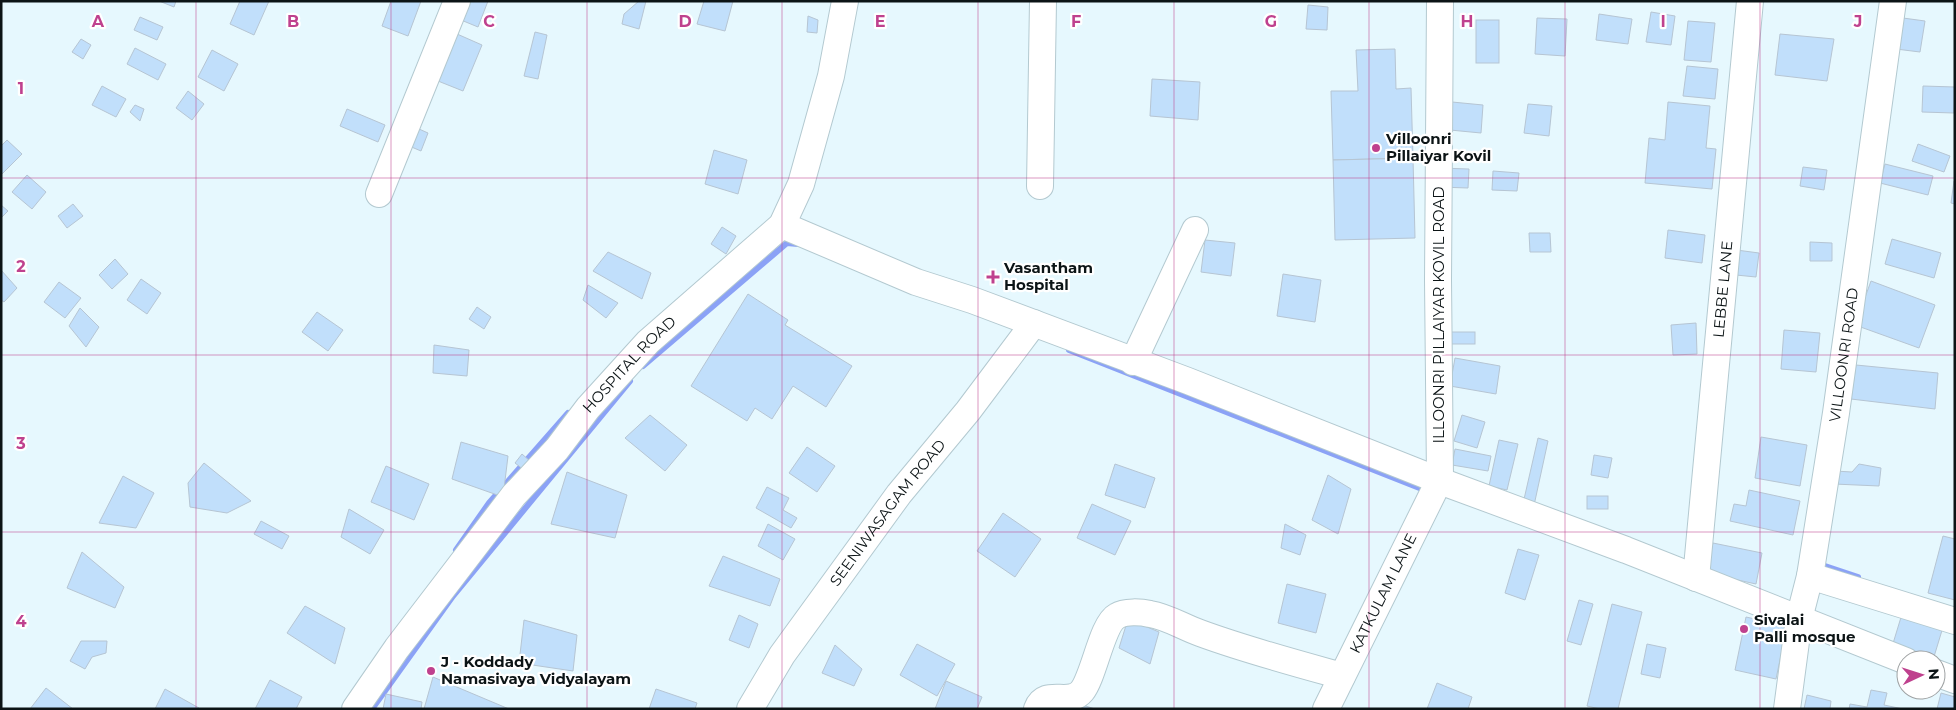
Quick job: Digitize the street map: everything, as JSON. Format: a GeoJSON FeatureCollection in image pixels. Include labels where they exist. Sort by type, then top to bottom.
{"type":"FeatureCollection","features":[{"type":"Feature","properties":{"kind":"street"},"geometry":{"type":"LineString","coordinates":[[379,194],[457,1]]}},
{"type":"Feature","properties":{"kind":"street","name":"HOSPITAL ROAD"},"geometry":{"type":"LineString","coordinates":[[356,709],[397,648],[514,495],[557,449],[588,408],[648,342],[782,225],[801,184],[831,76],[845,1]]}},
{"type":"Feature","properties":{"kind":"street"},"geometry":{"type":"LineString","coordinates":[[1040,186],[1043,1]]}},
{"type":"Feature","properties":{"kind":"street","name":"ILLOONRI PILLAIYAR KOVIL ROAD"},"geometry":{"type":"LineString","coordinates":[[1440,1],[1438,261],[1440,479]]}},
{"type":"Feature","properties":{"kind":"street","name":"LEBBE LANE"},"geometry":{"type":"LineString","coordinates":[[1696,578],[1750,1]]}},
{"type":"Feature","properties":{"kind":"street","name":"VILLOONRI ROAD"},"geometry":{"type":"LineString","coordinates":[[1787,709],[1799,619],[1810,576],[1836,413],[1893,1]]}},
{"type":"Feature","properties":{"kind":"street"},"geometry":{"type":"LineString","coordinates":[[782,225],[916,282],[972,300],[1440,479],[1896,657]]}},
{"type":"Feature","properties":{"kind":"street"},"geometry":{"type":"LineString","coordinates":[[1133,362],[1195,230]]}},
{"type":"Feature","properties":{"kind":"street","name":"SEENIWASAGAM ROAD"},"geometry":{"type":"LineString","coordinates":[[750,709],[782,656],[899,494],[974,404],[1034,324]]}},
{"type":"Feature","properties":{"kind":"street","name":"KATKULAM LANE"},"geometry":{"type":"LineString","coordinates":[[1326,709],[1440,479]]}},
{"type":"Feature","properties":{"kind":"street"},"geometry":{"type":"LineString","coordinates":[[1810,576],[1955,621]]}},
{"type":"Feature","properties":{"kind":"street"},"geometry":{"type":"LineString","coordinates":[[1037,709],[1039,702],[1049,697],[1073,697],[1082,691],[1100,650],[1109,623],[1117,616],[1131,613],[1162,617],[1200,633],[1342,676]]}},
{"type":"Feature","properties":{"kind":"building"},"geometry":{"type":"Polygon","coordinates":[[[159,1],[176,1],[174,7],[159,1]]]}},
{"type":"Feature","properties":{"kind":"building"},"geometry":{"type":"Polygon","coordinates":[[[240,1],[269,1],[254,35],[230,24],[240,1]]]}},
{"type":"Feature","properties":{"kind":"building"},"geometry":{"type":"Polygon","coordinates":[[[391,1],[421,1],[408,36],[382,26],[391,1]]]}},
{"type":"Feature","properties":{"kind":"building"},"geometry":{"type":"Polygon","coordinates":[[[469,1],[488,1],[478,27],[461,20],[469,1]]]}},
{"type":"Feature","properties":{"kind":"building"},"geometry":{"type":"Polygon","coordinates":[[[639,1],[646,1],[639,29],[622,24],[624,14],[639,1]]]}},
{"type":"Feature","properties":{"kind":"building"},"geometry":{"type":"Polygon","coordinates":[[[704,1],[733,1],[725,31],[697,24],[704,1]]]}},
{"type":"Feature","properties":{"kind":"building"},"geometry":{"type":"Polygon","coordinates":[[[1308,5],[1328,7],[1327,30],[1306,29],[1308,5]]]}},
{"type":"Feature","properties":{"kind":"building"},"geometry":{"type":"Polygon","coordinates":[[[1651,12],[1675,16],[1671,45],[1646,42],[1651,12]]]}},
{"type":"Feature","properties":{"kind":"building"},"geometry":{"type":"Polygon","coordinates":[[[1599,14],[1632,19],[1628,44],[1596,40],[1599,14]]]}},
{"type":"Feature","properties":{"kind":"building"},"geometry":{"type":"Polygon","coordinates":[[[808,16],[818,20],[817,33],[807,32],[808,16]]]}},
{"type":"Feature","properties":{"kind":"building"},"geometry":{"type":"Polygon","coordinates":[[[140,17],[163,27],[157,40],[134,30],[140,17]]]}},
{"type":"Feature","properties":{"kind":"building"},"geometry":{"type":"Polygon","coordinates":[[[1537,18],[1567,19],[1565,56],[1535,54],[1537,18]]]}},
{"type":"Feature","properties":{"kind":"building"},"geometry":{"type":"Polygon","coordinates":[[[1903,18],[1925,21],[1920,52],[1896,49],[1903,18]]]}},
{"type":"Feature","properties":{"kind":"building"},"geometry":{"type":"Polygon","coordinates":[[[1476,20],[1499,20],[1499,63],[1476,63],[1476,20]]]}},
{"type":"Feature","properties":{"kind":"building"},"geometry":{"type":"Polygon","coordinates":[[[1688,21],[1715,23],[1711,62],[1684,60],[1688,21]]]}},
{"type":"Feature","properties":{"kind":"building"},"geometry":{"type":"Polygon","coordinates":[[[448,30],[482,45],[463,91],[428,77],[448,30]]]}},
{"type":"Feature","properties":{"kind":"building"},"geometry":{"type":"Polygon","coordinates":[[[535,32],[547,35],[538,79],[524,76],[535,32]]]}},
{"type":"Feature","properties":{"kind":"building"},"geometry":{"type":"Polygon","coordinates":[[[1780,34],[1834,39],[1827,81],[1775,75],[1780,34]]]}},
{"type":"Feature","properties":{"kind":"building"},"geometry":{"type":"Polygon","coordinates":[[[81,39],[91,45],[83,59],[72,52],[81,39]]]}},
{"type":"Feature","properties":{"kind":"building"},"geometry":{"type":"Polygon","coordinates":[[[135,48],[166,64],[158,80],[127,64],[135,48]]]}},
{"type":"Feature","properties":{"kind":"building"},"geometry":{"type":"Polygon","coordinates":[[[1395,49],[1396,89],[1411,88],[1413,158],[1333,160],[1331,91],[1358,91],[1356,50],[1395,49]]]}},
{"type":"Feature","properties":{"kind":"building"},"geometry":{"type":"Polygon","coordinates":[[[212,50],[238,64],[224,91],[198,77],[212,50]]]}},
{"type":"Feature","properties":{"kind":"building"},"geometry":{"type":"Polygon","coordinates":[[[1687,66],[1718,69],[1715,99],[1683,96],[1687,66]]]}},
{"type":"Feature","properties":{"kind":"building"},"geometry":{"type":"Polygon","coordinates":[[[1152,79],[1200,82],[1198,120],[1150,116],[1152,79]]]}},
{"type":"Feature","properties":{"kind":"building"},"geometry":{"type":"Polygon","coordinates":[[[102,86],[126,99],[116,117],[92,105],[102,86]]]}},
{"type":"Feature","properties":{"kind":"building"},"geometry":{"type":"Polygon","coordinates":[[[1923,86],[1955,87],[1954,113],[1922,112],[1923,86]]]}},
{"type":"Feature","properties":{"kind":"building"},"geometry":{"type":"Polygon","coordinates":[[[188,91],[204,104],[192,120],[176,108],[188,91]]]}},
{"type":"Feature","properties":{"kind":"building"},"geometry":{"type":"Polygon","coordinates":[[[1452,102],[1483,105],[1481,133],[1450,130],[1452,102]]]}},
{"type":"Feature","properties":{"kind":"building"},"geometry":{"type":"Polygon","coordinates":[[[1668,102],[1710,106],[1706,148],[1716,149],[1712,189],[1645,183],[1649,138],[1665,140],[1668,102]]]}},
{"type":"Feature","properties":{"kind":"building"},"geometry":{"type":"Polygon","coordinates":[[[1528,104],[1552,106],[1549,136],[1524,133],[1528,104]]]}},
{"type":"Feature","properties":{"kind":"building"},"geometry":{"type":"Polygon","coordinates":[[[135,105],[144,109],[140,121],[130,112],[135,105]]]}},
{"type":"Feature","properties":{"kind":"building"},"geometry":{"type":"Polygon","coordinates":[[[347,109],[385,125],[378,142],[340,126],[347,109]]]}},
{"type":"Feature","properties":{"kind":"building"},"geometry":{"type":"Polygon","coordinates":[[[410,125],[428,133],[421,151],[402,143],[410,125]]]}},
{"type":"Feature","properties":{"kind":"building"},"geometry":{"type":"Polygon","coordinates":[[[7,140],[22,154],[1,175],[1,146],[7,140]]]}},
{"type":"Feature","properties":{"kind":"building"},"geometry":{"type":"Polygon","coordinates":[[[1918,144],[1950,156],[1944,172],[1912,161],[1918,144]]]}},
{"type":"Feature","properties":{"kind":"building"},"geometry":{"type":"Polygon","coordinates":[[[714,150],[747,160],[738,194],[705,184],[714,150]]]}},
{"type":"Feature","properties":{"kind":"building"},"geometry":{"type":"Polygon","coordinates":[[[1413,158],[1415,238],[1335,240],[1333,160],[1413,158]]]}},
{"type":"Feature","properties":{"kind":"building"},"geometry":{"type":"Polygon","coordinates":[[[1885,164],[1933,176],[1928,195],[1880,183],[1885,164]]]}},
{"type":"Feature","properties":{"kind":"building"},"geometry":{"type":"Polygon","coordinates":[[[1803,167],[1827,170],[1824,190],[1800,186],[1803,167]]]}},
{"type":"Feature","properties":{"kind":"building"},"geometry":{"type":"Polygon","coordinates":[[[1440,168],[1469,169],[1468,188],[1439,187],[1440,168]]]}},
{"type":"Feature","properties":{"kind":"building"},"geometry":{"type":"Polygon","coordinates":[[[1493,171],[1519,173],[1517,191],[1492,190],[1493,171]]]}},
{"type":"Feature","properties":{"kind":"building"},"geometry":{"type":"Polygon","coordinates":[[[27,175],[46,192],[32,209],[12,192],[27,175]]]}},
{"type":"Feature","properties":{"kind":"building"},"geometry":{"type":"Polygon","coordinates":[[[1955,181],[1955,204],[1951,203],[1955,181]]]}},
{"type":"Feature","properties":{"kind":"building"},"geometry":{"type":"Polygon","coordinates":[[[73,204],[83,216],[67,228],[58,216],[73,204]]]}},
{"type":"Feature","properties":{"kind":"building"},"geometry":{"type":"Polygon","coordinates":[[[1,205],[8,211],[2,217],[1,217],[1,205]]]}},
{"type":"Feature","properties":{"kind":"building"},"geometry":{"type":"Polygon","coordinates":[[[722,227],[736,236],[726,254],[711,244],[722,227]]]}},
{"type":"Feature","properties":{"kind":"building"},"geometry":{"type":"Polygon","coordinates":[[[1668,230],[1705,235],[1702,263],[1665,258],[1668,230]]]}},
{"type":"Feature","properties":{"kind":"building"},"geometry":{"type":"Polygon","coordinates":[[[1529,233],[1550,233],[1551,252],[1530,252],[1529,233]]]}},
{"type":"Feature","properties":{"kind":"building"},"geometry":{"type":"Polygon","coordinates":[[[1892,239],[1941,253],[1934,278],[1885,264],[1892,239]]]}},
{"type":"Feature","properties":{"kind":"building"},"geometry":{"type":"Polygon","coordinates":[[[1205,240],[1235,243],[1231,276],[1201,272],[1205,240]]]}},
{"type":"Feature","properties":{"kind":"building"},"geometry":{"type":"Polygon","coordinates":[[[1810,242],[1832,243],[1832,261],[1810,261],[1810,242]]]}},
{"type":"Feature","properties":{"kind":"building"},"geometry":{"type":"Polygon","coordinates":[[[1729,249],[1759,253],[1756,277],[1726,274],[1729,249]]]}},
{"type":"Feature","properties":{"kind":"building"},"geometry":{"type":"Polygon","coordinates":[[[608,252],[651,273],[642,299],[593,271],[608,252]]]}},
{"type":"Feature","properties":{"kind":"building"},"geometry":{"type":"Polygon","coordinates":[[[115,259],[128,274],[112,289],[99,275],[115,259]]]}},
{"type":"Feature","properties":{"kind":"building"},"geometry":{"type":"Polygon","coordinates":[[[1,270],[17,288],[4,302],[1,300],[1,270]]]}},
{"type":"Feature","properties":{"kind":"building"},"geometry":{"type":"Polygon","coordinates":[[[1283,274],[1321,280],[1315,322],[1277,316],[1283,274]]]}},
{"type":"Feature","properties":{"kind":"building"},"geometry":{"type":"Polygon","coordinates":[[[141,279],[161,293],[147,314],[127,300],[141,279]]]}},
{"type":"Feature","properties":{"kind":"building"},"geometry":{"type":"Polygon","coordinates":[[[1871,281],[1935,305],[1919,348],[1855,325],[1871,281]]]}},
{"type":"Feature","properties":{"kind":"building"},"geometry":{"type":"Polygon","coordinates":[[[59,282],[81,298],[65,318],[44,302],[59,282]]]}},
{"type":"Feature","properties":{"kind":"building"},"geometry":{"type":"Polygon","coordinates":[[[588,285],[618,303],[606,318],[583,300],[588,285]]]}},
{"type":"Feature","properties":{"kind":"building"},"geometry":{"type":"Polygon","coordinates":[[[748,294],[788,320],[785,325],[852,366],[826,407],[793,386],[772,419],[755,408],[747,421],[691,386],[748,294]]]}},
{"type":"Feature","properties":{"kind":"building"},"geometry":{"type":"Polygon","coordinates":[[[477,307],[491,317],[484,329],[469,319],[477,307]]]}},
{"type":"Feature","properties":{"kind":"building"},"geometry":{"type":"Polygon","coordinates":[[[80,308],[99,327],[86,347],[69,326],[80,308]]]}},
{"type":"Feature","properties":{"kind":"building"},"geometry":{"type":"Polygon","coordinates":[[[317,312],[343,330],[328,351],[302,332],[317,312]]]}},
{"type":"Feature","properties":{"kind":"building"},"geometry":{"type":"Polygon","coordinates":[[[1696,323],[1697,354],[1673,355],[1671,325],[1696,323]]]}},
{"type":"Feature","properties":{"kind":"building"},"geometry":{"type":"Polygon","coordinates":[[[1784,330],[1820,333],[1816,372],[1781,369],[1784,330]]]}},
{"type":"Feature","properties":{"kind":"building"},"geometry":{"type":"Polygon","coordinates":[[[1444,332],[1475,332],[1475,344],[1444,344],[1444,332]]]}},
{"type":"Feature","properties":{"kind":"building"},"geometry":{"type":"Polygon","coordinates":[[[434,345],[469,350],[467,376],[433,373],[434,345]]]}},
{"type":"Feature","properties":{"kind":"building"},"geometry":{"type":"Polygon","coordinates":[[[1455,358],[1500,366],[1496,394],[1450,386],[1455,358]]]}},
{"type":"Feature","properties":{"kind":"building"},"geometry":{"type":"Polygon","coordinates":[[[1856,365],[1938,373],[1935,409],[1851,399],[1856,365]]]}},
{"type":"Feature","properties":{"kind":"building"},"geometry":{"type":"Polygon","coordinates":[[[650,415],[687,445],[665,471],[625,438],[650,415]]]}},
{"type":"Feature","properties":{"kind":"building"},"geometry":{"type":"Polygon","coordinates":[[[1462,415],[1485,422],[1477,448],[1454,441],[1462,415]]]}},
{"type":"Feature","properties":{"kind":"building"},"geometry":{"type":"Polygon","coordinates":[[[1761,437],[1807,445],[1800,486],[1755,478],[1761,437]]]}},
{"type":"Feature","properties":{"kind":"building"},"geometry":{"type":"Polygon","coordinates":[[[1538,438],[1548,441],[1533,510],[1522,508],[1538,438]]]}},
{"type":"Feature","properties":{"kind":"building"},"geometry":{"type":"Polygon","coordinates":[[[1499,440],[1518,444],[1507,490],[1489,486],[1499,440]]]}},
{"type":"Feature","properties":{"kind":"building"},"geometry":{"type":"Polygon","coordinates":[[[461,442],[508,456],[503,497],[452,479],[461,442]]]}},
{"type":"Feature","properties":{"kind":"building"},"geometry":{"type":"Polygon","coordinates":[[[807,447],[835,466],[817,492],[789,473],[807,447]]]}},
{"type":"Feature","properties":{"kind":"building"},"geometry":{"type":"Polygon","coordinates":[[[1455,449],[1491,456],[1488,471],[1452,465],[1455,449]]]}},
{"type":"Feature","properties":{"kind":"building"},"geometry":{"type":"Polygon","coordinates":[[[522,454],[531,462],[524,470],[515,463],[522,454]]]}},
{"type":"Feature","properties":{"kind":"building"},"geometry":{"type":"Polygon","coordinates":[[[1594,455],[1612,458],[1608,478],[1591,475],[1594,455]]]}},
{"type":"Feature","properties":{"kind":"building"},"geometry":{"type":"Polygon","coordinates":[[[204,463],[251,501],[227,513],[190,507],[188,483],[204,463]]]}},
{"type":"Feature","properties":{"kind":"building"},"geometry":{"type":"Polygon","coordinates":[[[1115,464],[1155,478],[1145,508],[1105,495],[1115,464]]]}},
{"type":"Feature","properties":{"kind":"building"},"geometry":{"type":"Polygon","coordinates":[[[1859,464],[1881,468],[1879,486],[1834,484],[1835,471],[1852,472],[1859,464]]]}},
{"type":"Feature","properties":{"kind":"building"},"geometry":{"type":"Polygon","coordinates":[[[386,466],[429,484],[414,520],[371,502],[386,466]]]}},
{"type":"Feature","properties":{"kind":"building"},"geometry":{"type":"Polygon","coordinates":[[[567,472],[627,495],[615,538],[551,524],[567,472]]]}},
{"type":"Feature","properties":{"kind":"building"},"geometry":{"type":"Polygon","coordinates":[[[1328,475],[1351,489],[1338,534],[1312,520],[1328,475]]]}},
{"type":"Feature","properties":{"kind":"building"},"geometry":{"type":"Polygon","coordinates":[[[123,476],[154,493],[136,528],[99,523],[123,476]]]}},
{"type":"Feature","properties":{"kind":"building"},"geometry":{"type":"Polygon","coordinates":[[[767,487],[789,498],[783,510],[797,518],[791,528],[756,508],[767,487]]]}},
{"type":"Feature","properties":{"kind":"building"},"geometry":{"type":"Polygon","coordinates":[[[1749,490],[1800,501],[1793,535],[1730,521],[1734,504],[1746,506],[1749,490]]]}},
{"type":"Feature","properties":{"kind":"building"},"geometry":{"type":"Polygon","coordinates":[[[1587,496],[1608,496],[1608,509],[1587,509],[1587,496]]]}},
{"type":"Feature","properties":{"kind":"building"},"geometry":{"type":"Polygon","coordinates":[[[1092,504],[1131,521],[1115,555],[1077,538],[1092,504]]]}},
{"type":"Feature","properties":{"kind":"building"},"geometry":{"type":"Polygon","coordinates":[[[349,509],[384,530],[370,554],[341,537],[349,509]]]}},
{"type":"Feature","properties":{"kind":"building"},"geometry":{"type":"Polygon","coordinates":[[[1003,513],[1041,539],[1015,577],[977,551],[1003,513]]]}},
{"type":"Feature","properties":{"kind":"building"},"geometry":{"type":"Polygon","coordinates":[[[261,521],[289,536],[282,549],[254,534],[261,521]]]}},
{"type":"Feature","properties":{"kind":"building"},"geometry":{"type":"Polygon","coordinates":[[[768,524],[795,539],[783,560],[758,546],[768,524]]]}},
{"type":"Feature","properties":{"kind":"building"},"geometry":{"type":"Polygon","coordinates":[[[1285,524],[1306,535],[1300,555],[1281,548],[1285,524]]]}},
{"type":"Feature","properties":{"kind":"building"},"geometry":{"type":"Polygon","coordinates":[[[1943,536],[1955,539],[1955,600],[1928,593],[1943,536]]]}},
{"type":"Feature","properties":{"kind":"building"},"geometry":{"type":"Polygon","coordinates":[[[1713,543],[1762,553],[1756,584],[1706,573],[1713,543]]]}},
{"type":"Feature","properties":{"kind":"building"},"geometry":{"type":"Polygon","coordinates":[[[1518,549],[1539,555],[1525,600],[1505,593],[1518,549]]]}},
{"type":"Feature","properties":{"kind":"building"},"geometry":{"type":"Polygon","coordinates":[[[82,552],[124,587],[115,608],[67,588],[82,552]]]}},
{"type":"Feature","properties":{"kind":"building"},"geometry":{"type":"Polygon","coordinates":[[[723,556],[780,579],[770,606],[709,586],[723,556]]]}},
{"type":"Feature","properties":{"kind":"building"},"geometry":{"type":"Polygon","coordinates":[[[1287,584],[1326,594],[1316,633],[1278,623],[1287,584]]]}},
{"type":"Feature","properties":{"kind":"building"},"geometry":{"type":"Polygon","coordinates":[[[1579,600],[1593,604],[1581,645],[1567,641],[1579,600]]]}},
{"type":"Feature","properties":{"kind":"building"},"geometry":{"type":"Polygon","coordinates":[[[1612,604],[1642,612],[1618,709],[1600,709],[1587,706],[1612,604]]]}},
{"type":"Feature","properties":{"kind":"building"},"geometry":{"type":"Polygon","coordinates":[[[305,606],[345,628],[335,664],[287,633],[305,606]]]}},
{"type":"Feature","properties":{"kind":"building"},"geometry":{"type":"Polygon","coordinates":[[[1902,614],[1943,627],[1936,650],[1896,650],[1896,652],[1891,650],[1902,614]]]}},
{"type":"Feature","properties":{"kind":"building"},"geometry":{"type":"Polygon","coordinates":[[[739,615],[758,624],[749,648],[729,640],[739,615]]]}},
{"type":"Feature","properties":{"kind":"building"},"geometry":{"type":"Polygon","coordinates":[[[1746,617],[1787,626],[1776,679],[1735,670],[1746,617]]]}},
{"type":"Feature","properties":{"kind":"building"},"geometry":{"type":"Polygon","coordinates":[[[1128,619],[1159,632],[1150,664],[1119,648],[1128,619]]]}},
{"type":"Feature","properties":{"kind":"building"},"geometry":{"type":"Polygon","coordinates":[[[524,620],[577,635],[573,671],[519,663],[524,620]]]}},
{"type":"Feature","properties":{"kind":"building"},"geometry":{"type":"Polygon","coordinates":[[[81,641],[107,641],[106,653],[92,657],[85,669],[70,661],[81,641]]]}},
{"type":"Feature","properties":{"kind":"building"},"geometry":{"type":"Polygon","coordinates":[[[917,644],[955,664],[937,696],[900,675],[917,644]]]}},
{"type":"Feature","properties":{"kind":"building"},"geometry":{"type":"Polygon","coordinates":[[[1647,644],[1666,648],[1660,678],[1641,674],[1647,644]]]}},
{"type":"Feature","properties":{"kind":"building"},"geometry":{"type":"Polygon","coordinates":[[[835,645],[862,669],[854,686],[822,673],[835,645]]]}},
{"type":"Feature","properties":{"kind":"building"},"geometry":{"type":"Polygon","coordinates":[[[433,677],[509,709],[424,709],[433,677]]]}},
{"type":"Feature","properties":{"kind":"building"},"geometry":{"type":"Polygon","coordinates":[[[270,680],[302,697],[296,709],[255,709],[270,680]]]}},
{"type":"Feature","properties":{"kind":"building"},"geometry":{"type":"Polygon","coordinates":[[[946,681],[982,697],[977,709],[935,709],[946,681]]]}},
{"type":"Feature","properties":{"kind":"building"},"geometry":{"type":"Polygon","coordinates":[[[1437,683],[1472,697],[1468,709],[1427,709],[1437,683]]]}},
{"type":"Feature","properties":{"kind":"building"},"geometry":{"type":"Polygon","coordinates":[[[46,688],[73,709],[30,709],[46,688]]]}},
{"type":"Feature","properties":{"kind":"building"},"geometry":{"type":"Polygon","coordinates":[[[165,689],[199,708],[155,709],[165,689]]]}},
{"type":"Feature","properties":{"kind":"building"},"geometry":{"type":"Polygon","coordinates":[[[656,689],[697,703],[695,709],[649,709],[656,689]]]}},
{"type":"Feature","properties":{"kind":"building"},"geometry":{"type":"Polygon","coordinates":[[[1871,690],[1887,693],[1884,705],[1903,709],[1849,709],[1850,704],[1867,707],[1871,690]]]}},
{"type":"Feature","properties":{"kind":"building"},"geometry":{"type":"Polygon","coordinates":[[[386,694],[422,702],[421,709],[383,709],[386,694]]]}},
{"type":"Feature","properties":{"kind":"building"},"geometry":{"type":"Polygon","coordinates":[[[1946,694],[1955,697],[1955,709],[1937,709],[1939,700],[1946,700],[1946,694]]]}},
{"type":"Feature","properties":{"kind":"building"},"geometry":{"type":"Polygon","coordinates":[[[1807,695],[1831,701],[1830,709],[1804,709],[1807,695]]]}},
{"type":"Feature","properties":{"kind":"building"},"geometry":{"type":"Polygon","coordinates":[[[1070,701],[1095,709],[1068,709],[1070,701]]]}},
{"type":"Feature","properties":{"kind":"waterway"},"geometry":{"type":"LineString","coordinates":[[643,366],[787,243],[798,244]]}},
{"type":"Feature","properties":{"kind":"waterway"},"geometry":{"type":"LineString","coordinates":[[1069,350],[1422,489],[1422,494]]}},
{"type":"Feature","properties":{"kind":"waterway"},"geometry":{"type":"LineString","coordinates":[[372,709],[453,596],[630,381]]}},
{"type":"Feature","properties":{"kind":"waterway"},"geometry":{"type":"LineString","coordinates":[[456,550],[489,503],[568,413]]}},
{"type":"Feature","properties":{"kind":"waterway"},"geometry":{"type":"LineString","coordinates":[[1819,564],[1858,577]]}},
{"type":"Feature","properties":{"kind":"place","name":"Villoonri Pillaiyar Kovil"},"geometry":{"type":"Point","coordinates":[1376,148]}},
{"type":"Feature","properties":{"kind":"place","name":"Vasantham Hospital"},"geometry":{"type":"Point","coordinates":[993,277]}},
{"type":"Feature","properties":{"kind":"place","name":"Sivalai Palli mosque"},"geometry":{"type":"Point","coordinates":[1744,629]}},
{"type":"Feature","properties":{"kind":"place","name":"J - Koddady Namasivaya Vidyalayam"},"geometry":{"type":"Point","coordinates":[431,671]}}]}
